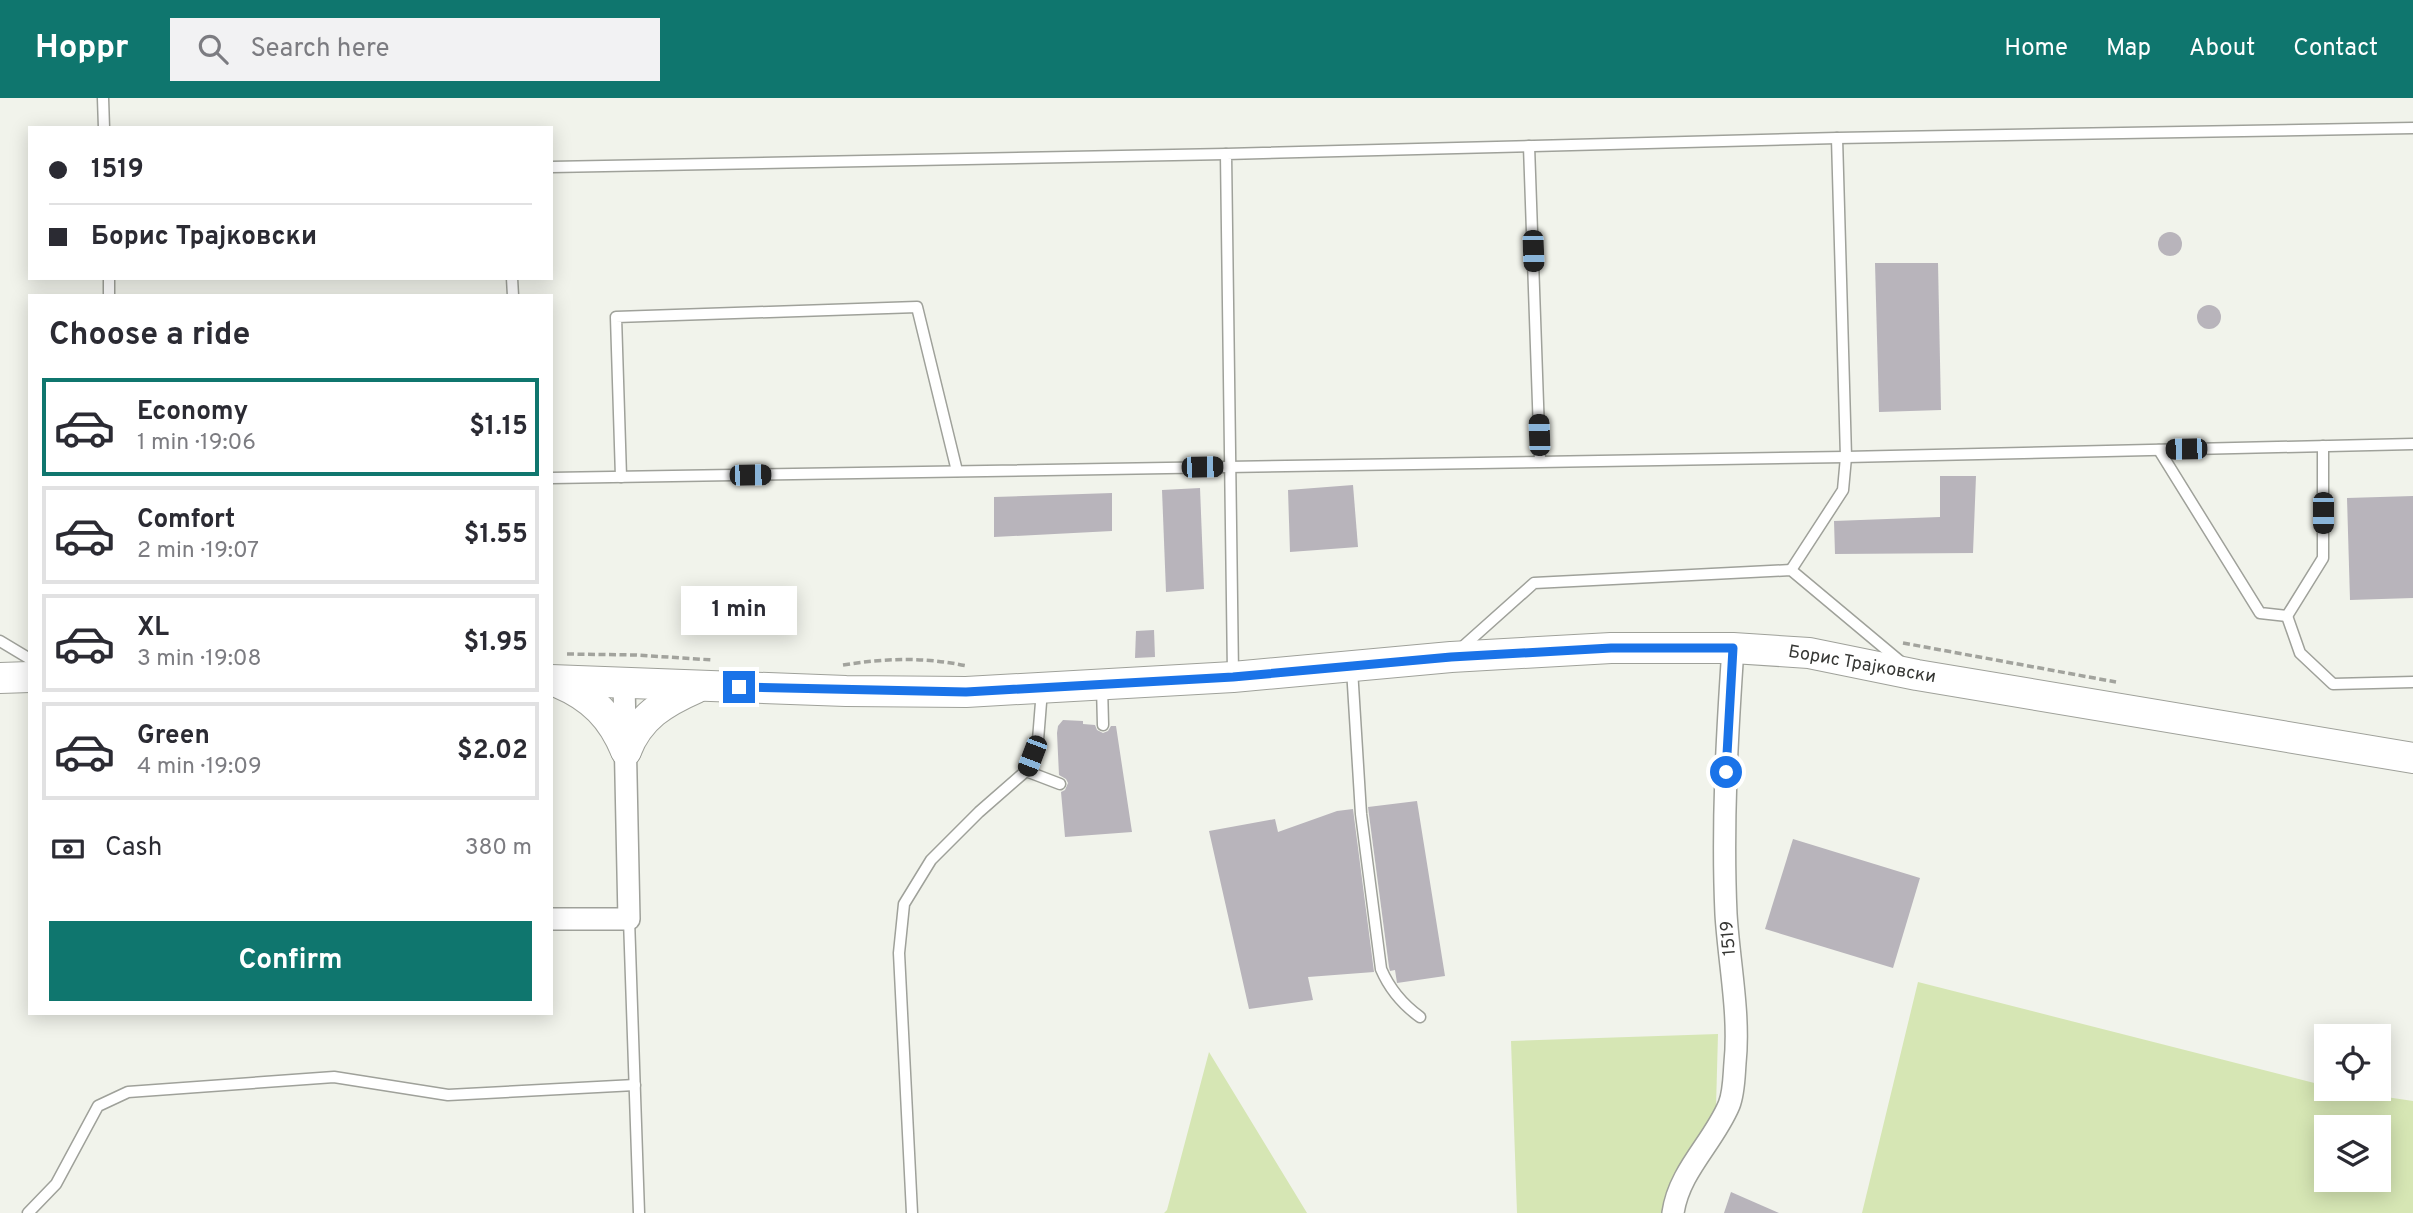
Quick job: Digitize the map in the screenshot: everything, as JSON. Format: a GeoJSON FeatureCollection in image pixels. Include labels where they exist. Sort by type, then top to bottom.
{"type":"FeatureCollection","features":[{"type":"Feature","properties":{"kind":"main road","name":"Борис Трајковски"},"geometry":{"type":"LineString","coordinates":[[553,680],[966,692],[1233,677],[1451,657],[1611,648],[1733,648],[1809,653],[1917,676],[2413,758]]}},
{"type":"Feature","properties":{"kind":"main road"},"geometry":{"type":"LineString","coordinates":[[0,678],[28,677]]}},
{"type":"Feature","properties":{"kind":"main road"},"geometry":{"type":"LineString","coordinates":[[553,680],[574,689],[603,711],[613,724],[626,751]]}},
{"type":"Feature","properties":{"kind":"main road"},"geometry":{"type":"LineString","coordinates":[[626,751],[632,735],[652,712],[668,700],[699,686]]}},
{"type":"Feature","properties":{"kind":"street","name":"1519"},"geometry":{"type":"LineString","coordinates":[[1673,1213],[1681,1182],[1730,1103],[1735,1059],[1724,799],[1733,648]]}},
{"type":"Feature","properties":{"kind":"street"},"geometry":{"type":"LineString","coordinates":[[553,919],[629,919],[624,683]]}},
{"type":"Feature","properties":{"kind":"lane"},"geometry":{"type":"LineString","coordinates":[[103,98],[104,126]]}},
{"type":"Feature","properties":{"kind":"lane"},"geometry":{"type":"LineString","coordinates":[[553,167],[2413,128]]}},
{"type":"Feature","properties":{"kind":"lane"},"geometry":{"type":"LineString","coordinates":[[1791,570],[1843,490],[1846,457],[1837,138]]}},
{"type":"Feature","properties":{"kind":"lane"},"geometry":{"type":"LineString","coordinates":[[1529,146],[1540,461]]}},
{"type":"Feature","properties":{"kind":"lane"},"geometry":{"type":"LineString","coordinates":[[1226,154],[1233,677]]}},
{"type":"Feature","properties":{"kind":"lane"},"geometry":{"type":"LineString","coordinates":[[621,477],[616,317],[917,307],[957,471]]}},
{"type":"Feature","properties":{"kind":"lane"},"geometry":{"type":"LineString","coordinates":[[553,478],[1846,457],[2413,444]]}},
{"type":"Feature","properties":{"kind":"lane"},"geometry":{"type":"LineString","coordinates":[[2287,616],[2323,558],[2323,446]]}},
{"type":"Feature","properties":{"kind":"lane"},"geometry":{"type":"LineString","coordinates":[[2159,450],[2260,613],[2287,616]]}},
{"type":"Feature","properties":{"kind":"lane"},"geometry":{"type":"LineString","coordinates":[[1451,657],[1534,583],[1791,570],[1917,676]]}},
{"type":"Feature","properties":{"kind":"lane"},"geometry":{"type":"LineString","coordinates":[[2287,616],[2300,653],[2333,684],[2413,682]]}},
{"type":"Feature","properties":{"kind":"lane"},"geometry":{"type":"LineString","coordinates":[[0,641],[28,658]]}},
{"type":"Feature","properties":{"kind":"lane"},"geometry":{"type":"LineString","coordinates":[[1352,666],[1361,814],[1381,969],[1386,982],[1402,1004],[1420,1017]]}},
{"type":"Feature","properties":{"kind":"lane"},"geometry":{"type":"LineString","coordinates":[[1102,684],[1103,725]]}},
{"type":"Feature","properties":{"kind":"lane"},"geometry":{"type":"LineString","coordinates":[[912,1213],[899,953],[904,904],[932,860],[979,811],[1026,771],[1038,740],[1042,687]]}},
{"type":"Feature","properties":{"kind":"lane"},"geometry":{"type":"LineString","coordinates":[[1026,771],[1060,784]]}},
{"type":"Feature","properties":{"kind":"lane"},"geometry":{"type":"LineString","coordinates":[[629,919],[639,1213]]}},
{"type":"Feature","properties":{"kind":"lane"},"geometry":{"type":"LineString","coordinates":[[28,1213],[55,1184],[98,1106],[128,1092],[334,1077],[448,1095],[635,1085]]}},
{"type":"Feature","properties":{"kind":"green space"},"geometry":{"type":"Polygon","coordinates":[[[1918,982],[2314,1083],[2314,1101],[2391,1101],[2391,1098],[2413,1101],[2413,1213],[1862,1213],[1918,982]]]}},
{"type":"Feature","properties":{"kind":"green space"},"geometry":{"type":"Polygon","coordinates":[[[1718,1034],[1716,1107],[1672,1213],[1517,1213],[1511,1041],[1718,1034]]]}},
{"type":"Feature","properties":{"kind":"green space"},"geometry":{"type":"Polygon","coordinates":[[[1209,1052],[1307,1213],[1164,1213],[1209,1052]]]}},
{"type":"Feature","properties":{"kind":"building"},"geometry":{"type":"Polygon","coordinates":[[[2170,232],[2178,236],[2182,244],[2178,252],[2170,256],[2162,252],[2158,244],[2162,236],[2170,232]]]}},
{"type":"Feature","properties":{"kind":"building"},"geometry":{"type":"Polygon","coordinates":[[[1875,263],[1938,263],[1941,410],[1879,412],[1875,263]]]}},
{"type":"Feature","properties":{"kind":"building"},"geometry":{"type":"Polygon","coordinates":[[[2209,305],[2217,309],[2221,317],[2217,325],[2209,329],[2201,325],[2197,317],[2201,309],[2209,305]]]}},
{"type":"Feature","properties":{"kind":"building"},"geometry":{"type":"Polygon","coordinates":[[[1940,476],[1976,476],[1973,553],[1835,554],[1834,521],[1940,517],[1940,476]]]}},
{"type":"Feature","properties":{"kind":"building"},"geometry":{"type":"Polygon","coordinates":[[[1353,485],[1358,547],[1290,552],[1288,490],[1353,485]]]}},
{"type":"Feature","properties":{"kind":"building"},"geometry":{"type":"Polygon","coordinates":[[[1200,488],[1204,589],[1166,592],[1162,490],[1200,488]]]}},
{"type":"Feature","properties":{"kind":"building"},"geometry":{"type":"Polygon","coordinates":[[[1112,493],[1112,531],[994,537],[994,497],[1112,493]]]}},
{"type":"Feature","properties":{"kind":"building"},"geometry":{"type":"Polygon","coordinates":[[[2413,496],[2413,598],[2350,600],[2347,498],[2413,496]]]}},
{"type":"Feature","properties":{"kind":"building"},"geometry":{"type":"Polygon","coordinates":[[[1154,630],[1155,657],[1135,658],[1136,631],[1154,630]]]}},
{"type":"Feature","properties":{"kind":"building"},"geometry":{"type":"Polygon","coordinates":[[[1063,720],[1083,721],[1083,724],[1095,725],[1097,730],[1103,733],[1111,726],[1116,726],[1132,832],[1065,837],[1061,792],[1068,783],[1059,775],[1057,733],[1063,720]]]}},
{"type":"Feature","properties":{"kind":"building"},"geometry":{"type":"Polygon","coordinates":[[[1417,801],[1445,976],[1397,983],[1395,970],[1390,971],[1389,967],[1368,807],[1417,801]]]}},
{"type":"Feature","properties":{"kind":"building"},"geometry":{"type":"Polygon","coordinates":[[[1353,809],[1374,972],[1308,977],[1313,1000],[1249,1009],[1209,831],[1275,819],[1278,832],[1337,811],[1353,809]]]}},
{"type":"Feature","properties":{"kind":"building"},"geometry":{"type":"Polygon","coordinates":[[[1793,839],[1920,878],[1893,968],[1765,929],[1793,839]]]}},
{"type":"Feature","properties":{"kind":"building"},"geometry":{"type":"Polygon","coordinates":[[[1731,1192],[1779,1213],[1724,1213],[1731,1192]]]}},
{"type":"Feature","properties":{"kind":"route"},"geometry":{"type":"LineString","coordinates":[[739,687],[966,692],[1233,677],[1451,657],[1611,648],[1733,648],[1726,772]]}}]}
